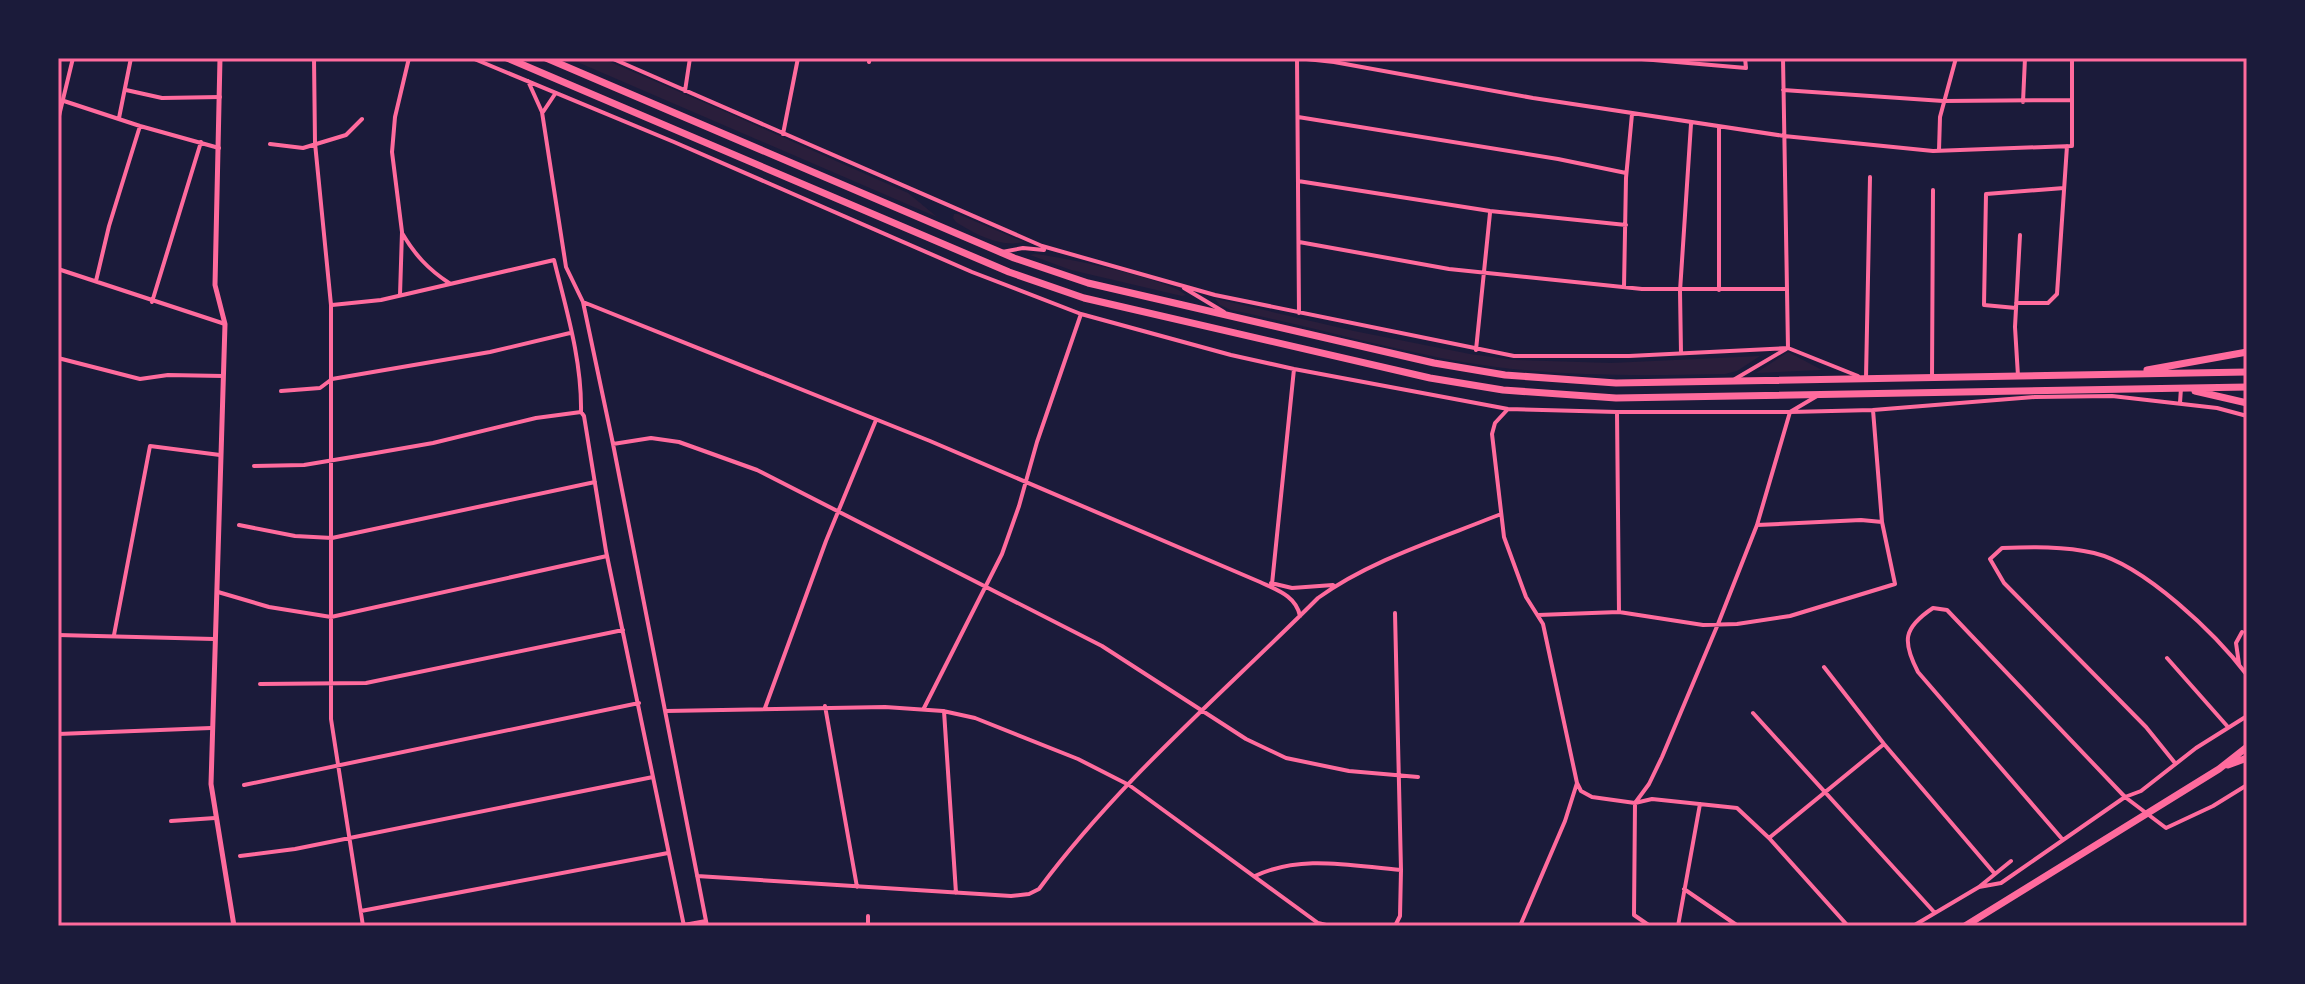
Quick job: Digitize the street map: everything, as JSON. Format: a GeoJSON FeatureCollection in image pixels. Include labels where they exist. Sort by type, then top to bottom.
{"type":"FeatureCollection","features":[{"type":"Feature","properties":{"kind":"main road"},"geometry":{"type":"LineString","coordinates":[[507,58],[1009,272],[1084,298],[1467,385],[1616,398],[2247,387]]}},
{"type":"Feature","properties":{"kind":"main road"},"geometry":{"type":"LineString","coordinates":[[546,58],[1001,252],[1088,283],[1434,363],[1505,375],[1616,383],[2247,372]]}},
{"type":"Feature","properties":{"kind":"main road"},"geometry":{"type":"LineString","coordinates":[[2122,374],[2247,352]]}},
{"type":"Feature","properties":{"kind":"main road"},"geometry":{"type":"LineString","coordinates":[[2181,388],[2247,403]]}},
{"type":"Feature","properties":{"kind":"main road"},"geometry":{"type":"LineString","coordinates":[[1965,926],[2219,769],[2247,747]]}},
{"type":"Feature","properties":{"kind":"main road"},"geometry":{"type":"LineString","coordinates":[[2219,769],[2247,758]]}},
{"type":"Feature","properties":{"kind":"street"},"geometry":{"type":"LineString","coordinates":[[58,120],[73,58]]}},
{"type":"Feature","properties":{"kind":"street"},"geometry":{"type":"LineString","coordinates":[[119,118],[131,58]]}},
{"type":"Feature","properties":{"kind":"street"},"geometry":{"type":"LineString","coordinates":[[220,58],[215,285],[225,324],[211,784],[234,926]]}},
{"type":"Feature","properties":{"kind":"street"},"geometry":{"type":"LineString","coordinates":[[314,58],[315,143],[331,305],[331,719],[363,926]]}},
{"type":"Feature","properties":{"kind":"street"},"geometry":{"type":"LineString","coordinates":[[400,295],[402,232],[392,152],[395,117],[409,58]]}},
{"type":"Feature","properties":{"kind":"street"},"geometry":{"type":"LineString","coordinates":[[472,58],[972,272],[1081,314],[1294,369],[1508,409],[1790,412],[1873,410],[2035,397],[2112,396],[2217,408],[2247,416]]}},
{"type":"Feature","properties":{"kind":"street"},"geometry":{"type":"LineString","coordinates":[[611,58],[1055,251],[1299,313],[1514,356],[1547,358],[1788,348],[1866,379],[1870,177]]}},
{"type":"Feature","properties":{"kind":"street"},"geometry":{"type":"LineString","coordinates":[[685,91],[690,58]]}},
{"type":"Feature","properties":{"kind":"street"},"geometry":{"type":"LineString","coordinates":[[783,134],[798,58]]}},
{"type":"Feature","properties":{"kind":"street"},"geometry":{"type":"LineString","coordinates":[[1299,313],[1297,58],[1784,136],[1939,150],[2069,146]]}},
{"type":"Feature","properties":{"kind":"street"},"geometry":{"type":"LineString","coordinates":[[1630,58],[1746,68],[1745,58]]}},
{"type":"Feature","properties":{"kind":"street"},"geometry":{"type":"LineString","coordinates":[[1783,58],[1788,348]]}},
{"type":"Feature","properties":{"kind":"street"},"geometry":{"type":"LineString","coordinates":[[1939,150],[1940,117],[1956,58]]}},
{"type":"Feature","properties":{"kind":"street"},"geometry":{"type":"LineString","coordinates":[[2023,102],[2025,58]]}},
{"type":"Feature","properties":{"kind":"street"},"geometry":{"type":"LineString","coordinates":[[2064,188],[1986,194],[1984,305],[2048,303],[2057,294],[2072,100],[2072,58]]}},
{"type":"Feature","properties":{"kind":"street"},"geometry":{"type":"LineString","coordinates":[[331,305],[381,300],[554,260],[581,385],[581,412],[607,556],[683,926],[706,924],[613,444],[583,302],[566,267],[542,112],[528,81]]}},
{"type":"Feature","properties":{"kind":"street"},"geometry":{"type":"LineString","coordinates":[[126,90],[162,98],[220,97]]}},
{"type":"Feature","properties":{"kind":"street"},"geometry":{"type":"LineString","coordinates":[[1783,90],[1943,101],[2072,100]]}},
{"type":"Feature","properties":{"kind":"street"},"geometry":{"type":"LineString","coordinates":[[542,112],[555,94]]}},
{"type":"Feature","properties":{"kind":"street"},"geometry":{"type":"LineString","coordinates":[[64,101],[220,148]]}},
{"type":"Feature","properties":{"kind":"street"},"geometry":{"type":"LineString","coordinates":[[1624,287],[1626,173],[1632,114]]}},
{"type":"Feature","properties":{"kind":"street"},"geometry":{"type":"LineString","coordinates":[[1298,117],[1626,173]]}},
{"type":"Feature","properties":{"kind":"street"},"geometry":{"type":"LineString","coordinates":[[270,144],[303,148],[346,135],[362,119]]}},
{"type":"Feature","properties":{"kind":"street"},"geometry":{"type":"LineString","coordinates":[[1681,353],[1680,291],[1691,123]]}},
{"type":"Feature","properties":{"kind":"street"},"geometry":{"type":"LineString","coordinates":[[96,281],[109,226],[140,126]]}},
{"type":"Feature","properties":{"kind":"street"},"geometry":{"type":"LineString","coordinates":[[1719,127],[1719,290]]}},
{"type":"Feature","properties":{"kind":"street"},"geometry":{"type":"LineString","coordinates":[[152,302],[201,142]]}},
{"type":"Feature","properties":{"kind":"street"},"geometry":{"type":"LineString","coordinates":[[1298,181],[1490,211],[1626,225]]}},
{"type":"Feature","properties":{"kind":"street"},"geometry":{"type":"LineString","coordinates":[[1932,378],[1933,190]]}},
{"type":"Feature","properties":{"kind":"street"},"geometry":{"type":"LineString","coordinates":[[1476,350],[1490,211]]}},
{"type":"Feature","properties":{"kind":"street"},"geometry":{"type":"LineString","coordinates":[[402,232],[415,255],[429,270],[449,283]]}},
{"type":"Feature","properties":{"kind":"street"},"geometry":{"type":"LineString","coordinates":[[2018,376],[2016,306],[2020,235]]}},
{"type":"Feature","properties":{"kind":"street"},"geometry":{"type":"LineString","coordinates":[[1299,242],[1484,273],[1624,287],[1680,291],[1787,289]]}},
{"type":"Feature","properties":{"kind":"street"},"geometry":{"type":"LineString","coordinates":[[1001,252],[1031,248],[1055,251]]}},
{"type":"Feature","properties":{"kind":"street"},"geometry":{"type":"LineString","coordinates":[[58,269],[225,324]]}},
{"type":"Feature","properties":{"kind":"street"},"geometry":{"type":"LineString","coordinates":[[1176,284],[1237,318]]}},
{"type":"Feature","properties":{"kind":"street"},"geometry":{"type":"LineString","coordinates":[[583,302],[876,420],[1260,582],[1288,596],[1295,603],[1300,616]]}},
{"type":"Feature","properties":{"kind":"street"},"geometry":{"type":"LineString","coordinates":[[924,708],[987,586],[1019,506],[1081,314]]}},
{"type":"Feature","properties":{"kind":"street"},"geometry":{"type":"LineString","coordinates":[[281,391],[320,388],[332,379],[490,352],[570,333]]}},
{"type":"Feature","properties":{"kind":"street"},"geometry":{"type":"LineString","coordinates":[[1730,381],[1788,348]]}},
{"type":"Feature","properties":{"kind":"street"},"geometry":{"type":"LineString","coordinates":[[58,358],[140,379],[168,375],[223,376]]}},
{"type":"Feature","properties":{"kind":"street"},"geometry":{"type":"LineString","coordinates":[[1272,584],[1294,369]]}},
{"type":"Feature","properties":{"kind":"street"},"geometry":{"type":"LineString","coordinates":[[2180,403],[2181,388]]}},
{"type":"Feature","properties":{"kind":"street"},"geometry":{"type":"LineString","coordinates":[[1650,926],[1634,915],[1635,803],[1649,784],[1662,757],[1718,624],[1757,525],[1790,412],[1819,395]]}},
{"type":"Feature","properties":{"kind":"street"},"geometry":{"type":"LineString","coordinates":[[1508,409],[1495,423],[1492,434],[1504,537],[1526,597],[1543,624],[1581,791],[1592,797],[1635,803],[1652,799],[1737,808],[1769,838],[1848,926]]}},
{"type":"Feature","properties":{"kind":"street"},"geometry":{"type":"LineString","coordinates":[[1538,615],[1619,612],[1703,625],[1737,624],[1790,616],[1895,584],[1882,522],[1873,410]]}},
{"type":"Feature","properties":{"kind":"street"},"geometry":{"type":"LineString","coordinates":[[254,466],[304,465],[433,443],[521,421],[581,412]]}},
{"type":"Feature","properties":{"kind":"street"},"geometry":{"type":"LineString","coordinates":[[1617,412],[1619,612]]}},
{"type":"Feature","properties":{"kind":"street"},"geometry":{"type":"LineString","coordinates":[[765,708],[876,420]]}},
{"type":"Feature","properties":{"kind":"street"},"geometry":{"type":"LineString","coordinates":[[613,444],[651,438],[690,445],[757,470],[1102,646],[1246,739],[1286,758],[1349,771],[1418,777]]}},
{"type":"Feature","properties":{"kind":"street"},"geometry":{"type":"LineString","coordinates":[[114,635],[150,446],[220,455]]}},
{"type":"Feature","properties":{"kind":"street"},"geometry":{"type":"LineString","coordinates":[[239,525],[295,536],[332,538],[595,482]]}},
{"type":"Feature","properties":{"kind":"street"},"geometry":{"type":"LineString","coordinates":[[697,876],[1011,896],[1029,894],[1039,889],[1091,824],[1200,710],[1336,585],[1501,514]]}},
{"type":"Feature","properties":{"kind":"street"},"geometry":{"type":"LineString","coordinates":[[1757,525],[1861,520],[1882,522]]}},
{"type":"Feature","properties":{"kind":"street"},"geometry":{"type":"LineString","coordinates":[[2175,763],[2146,727],[2004,583],[1990,559],[2002,548],[2066,549],[2097,554],[2135,570],[2165,593],[2247,675]]}},
{"type":"Feature","properties":{"kind":"street"},"geometry":{"type":"LineString","coordinates":[[215,591],[269,607],[331,617],[607,556]]}},
{"type":"Feature","properties":{"kind":"street"},"geometry":{"type":"LineString","coordinates":[[1260,582],[1292,588],[1336,585]]}},
{"type":"Feature","properties":{"kind":"street"},"geometry":{"type":"LineString","coordinates":[[2063,840],[1918,672],[1907,651],[1907,634],[1921,616],[1933,608],[1947,610],[2125,797],[2166,828],[2213,806],[2247,785]]}},
{"type":"Feature","properties":{"kind":"street"},"geometry":{"type":"LineString","coordinates":[[1395,613],[1401,870],[1400,916],[1395,926]]}},
{"type":"Feature","properties":{"kind":"street"},"geometry":{"type":"LineString","coordinates":[[260,684],[366,683],[623,630]]}},
{"type":"Feature","properties":{"kind":"street"},"geometry":{"type":"LineString","coordinates":[[2239,665],[2236,643],[2242,632]]}},
{"type":"Feature","properties":{"kind":"street"},"geometry":{"type":"LineString","coordinates":[[58,635],[214,639]]}},
{"type":"Feature","properties":{"kind":"street"},"geometry":{"type":"LineString","coordinates":[[2167,658],[2228,727]]}},
{"type":"Feature","properties":{"kind":"street"},"geometry":{"type":"LineString","coordinates":[[1824,667],[1884,744],[1995,874]]}},
{"type":"Feature","properties":{"kind":"street"},"geometry":{"type":"LineString","coordinates":[[244,785],[639,703]]}},
{"type":"Feature","properties":{"kind":"street"},"geometry":{"type":"LineString","coordinates":[[666,711],[825,706],[924,708],[975,718],[1044,744],[1129,785],[1318,923],[1330,926]]}},
{"type":"Feature","properties":{"kind":"street"},"geometry":{"type":"LineString","coordinates":[[825,706],[857,887]]}},
{"type":"Feature","properties":{"kind":"street"},"geometry":{"type":"LineString","coordinates":[[943,711],[956,893]]}},
{"type":"Feature","properties":{"kind":"street"},"geometry":{"type":"LineString","coordinates":[[1753,713],[1935,913]]}},
{"type":"Feature","properties":{"kind":"street"},"geometry":{"type":"LineString","coordinates":[[1979,887],[2001,883],[2125,797],[2141,791],[2175,763],[2247,716]]}},
{"type":"Feature","properties":{"kind":"street"},"geometry":{"type":"LineString","coordinates":[[58,734],[211,728]]}},
{"type":"Feature","properties":{"kind":"street"},"geometry":{"type":"LineString","coordinates":[[1769,838],[1884,744]]}},
{"type":"Feature","properties":{"kind":"street"},"geometry":{"type":"LineString","coordinates":[[240,856],[348,838],[653,777]]}},
{"type":"Feature","properties":{"kind":"street"},"geometry":{"type":"LineString","coordinates":[[1520,926],[1565,821],[1577,783]]}},
{"type":"Feature","properties":{"kind":"street"},"geometry":{"type":"LineString","coordinates":[[1678,926],[1700,804]]}},
{"type":"Feature","properties":{"kind":"street"},"geometry":{"type":"LineString","coordinates":[[171,821],[215,818]]}},
{"type":"Feature","properties":{"kind":"street"},"geometry":{"type":"LineString","coordinates":[[361,911],[668,853]]}},
{"type":"Feature","properties":{"kind":"street"},"geometry":{"type":"LineString","coordinates":[[1913,926],[1979,887],[2011,861]]}},
{"type":"Feature","properties":{"kind":"street"},"geometry":{"type":"LineString","coordinates":[[1255,876],[1296,862],[1401,870]]}},
{"type":"Feature","properties":{"kind":"street"},"geometry":{"type":"LineString","coordinates":[[1684,889],[1738,926]]}},
{"type":"Feature","properties":{"kind":"street"},"geometry":{"type":"LineString","coordinates":[[868,916],[868,926]]}},
{"type":"Feature","properties":{"kind":"street"},"geometry":{"type":"LineString","coordinates":[[716,926],[724,926]]}},
{"type":"Feature","properties":{"kind":"shaded area"},"geometry":{"type":"Polygon","coordinates":[[[568,58],[601,58],[908,193],[937,217],[568,58]]]}},
{"type":"Feature","properties":{"kind":"shaded area"},"geometry":{"type":"Polygon","coordinates":[[[954,214],[1024,242],[1006,243],[988,239],[956,222],[954,214]]]}},
{"type":"Feature","properties":{"kind":"shaded area"},"geometry":{"type":"Polygon","coordinates":[[[1030,255],[1138,276],[1186,295],[1071,270],[1030,255]]]}},
{"type":"Feature","properties":{"kind":"shaded area"},"geometry":{"type":"Polygon","coordinates":[[[1215,299],[1354,331],[1514,360],[1611,363],[1760,356],[1737,371],[1725,374],[1561,373],[1496,367],[1376,344],[1231,310],[1215,299]]]}},
{"type":"Feature","properties":{"kind":"shaded area"},"geometry":{"type":"Polygon","coordinates":[[[1788,352],[1822,370],[1756,373],[1788,352]]]}}]}
